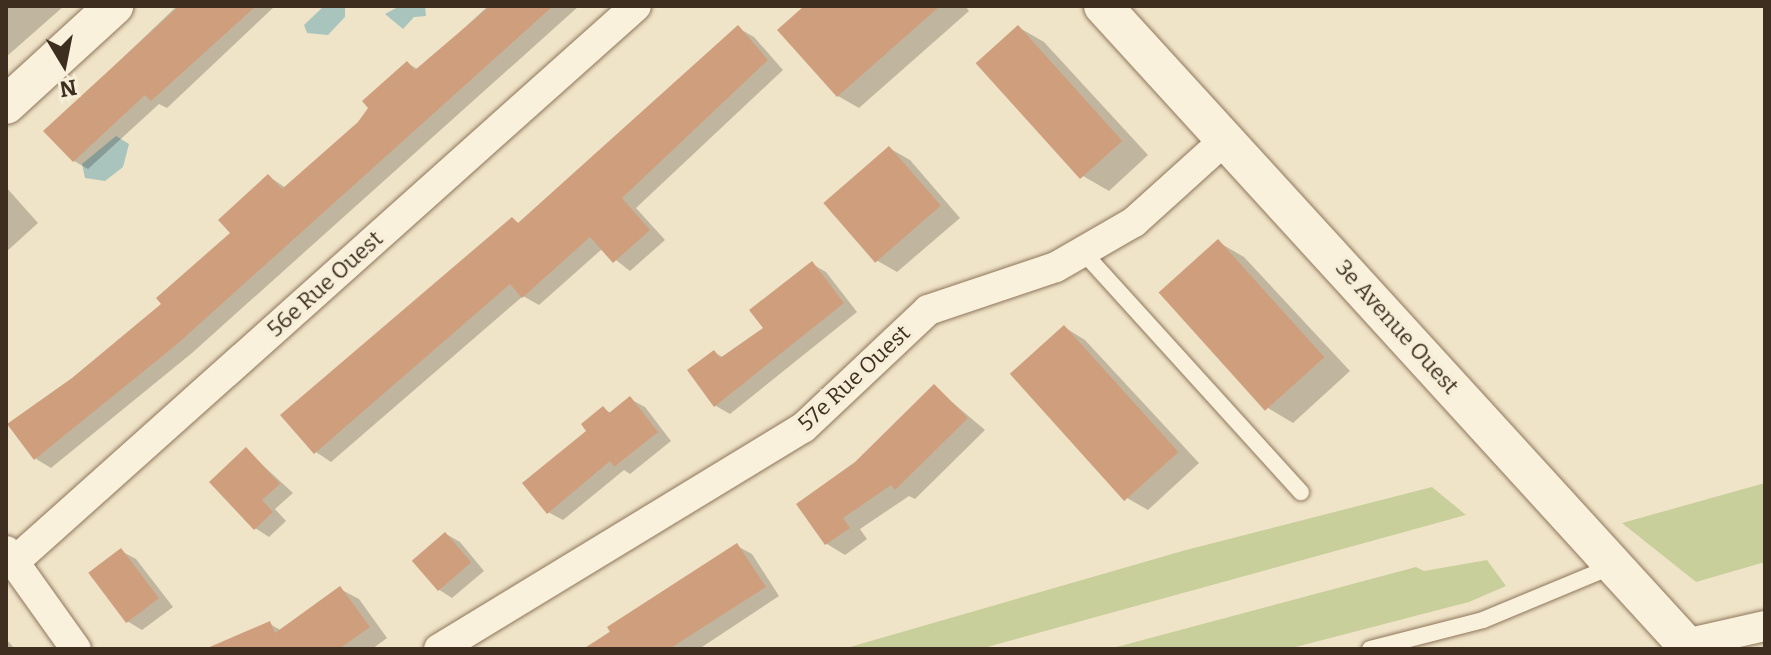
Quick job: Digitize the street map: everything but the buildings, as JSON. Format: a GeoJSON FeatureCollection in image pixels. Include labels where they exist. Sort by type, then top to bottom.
{"type":"FeatureCollection","features":[{"type":"Feature","properties":{"kind":"street"},"geometry":{"type":"LineString","coordinates":[[6,105],[114,6]]}},
{"type":"Feature","properties":{"kind":"street","name":"56e Rue Ouest"},"geometry":{"type":"LineString","coordinates":[[10,557],[636,6]]}},
{"type":"Feature","properties":{"kind":"street","name":"3e Avenue Ouest"},"geometry":{"type":"LineString","coordinates":[[1103,6],[1687,646]]}},
{"type":"Feature","properties":{"kind":"street","name":"57e Rue Ouest"},"geometry":{"type":"LineString","coordinates":[[439,649],[803,428],[928,310],[1084,253],[1134,222],[1226,139]]}},
{"type":"Feature","properties":{"kind":"street"},"geometry":{"type":"LineString","coordinates":[[10,557],[76,649]]}},
{"type":"Feature","properties":{"kind":"street"},"geometry":{"type":"LineString","coordinates":[[1687,646],[1765,626]]}},
{"type":"Feature","properties":{"kind":"lane"},"geometry":{"type":"LineString","coordinates":[[1084,253],[1301,492]]}},
{"type":"Feature","properties":{"kind":"lane"},"geometry":{"type":"LineString","coordinates":[[1370,649],[1483,620],[1613,566]]}},
{"type":"Feature","properties":{"kind":"green space"},"geometry":{"type":"Polygon","coordinates":[[[1765,483],[1765,562],[1696,582],[1622,523],[1765,483]]]}},
{"type":"Feature","properties":{"kind":"green space"},"geometry":{"type":"Polygon","coordinates":[[[1432,487],[1466,515],[980,649],[843,649],[1186,550],[1432,487]]]}},
{"type":"Feature","properties":{"kind":"green space"},"geometry":{"type":"Polygon","coordinates":[[[1487,560],[1506,586],[1469,602],[1288,649],[1109,649],[1416,567],[1424,571],[1487,560]]]}},
{"type":"Feature","properties":{"kind":"water"},"geometry":{"type":"Polygon","coordinates":[[[324,6],[345,6],[345,17],[328,35],[307,33],[304,25],[324,6]]]}},
{"type":"Feature","properties":{"kind":"water"},"geometry":{"type":"Polygon","coordinates":[[[400,6],[425,6],[426,16],[414,17],[403,29],[385,14],[400,6]]]}},
{"type":"Feature","properties":{"kind":"water"},"geometry":{"type":"Polygon","coordinates":[[[116,136],[129,144],[123,167],[105,181],[85,178],[82,164],[116,136]]]}}]}
